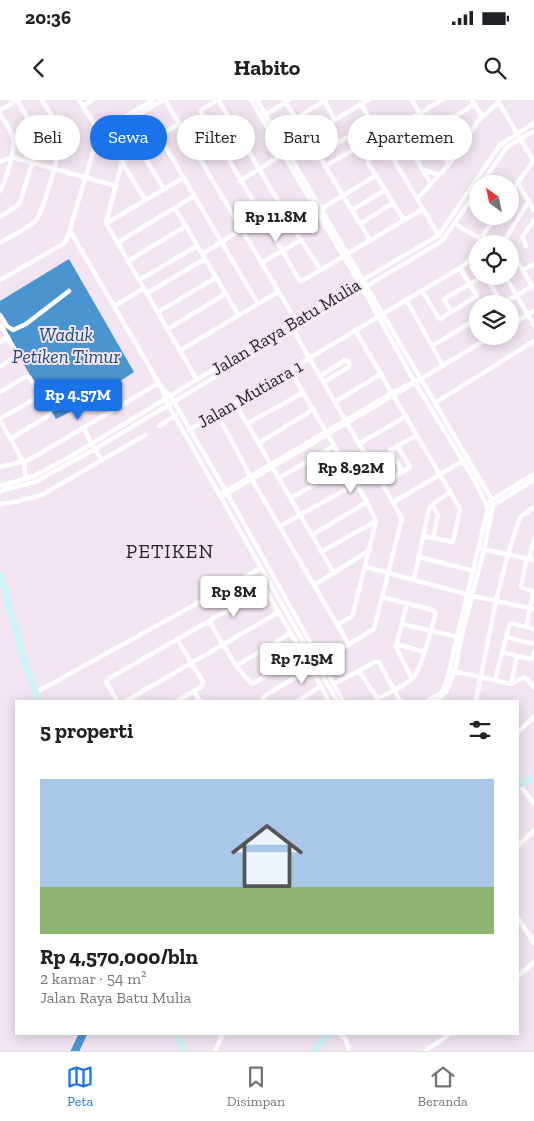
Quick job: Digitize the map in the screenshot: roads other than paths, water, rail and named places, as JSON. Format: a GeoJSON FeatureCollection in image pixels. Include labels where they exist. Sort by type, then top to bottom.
{"type":"FeatureCollection","features":[{"type":"Feature","properties":{"kind":"main road"},"geometry":{"type":"LineString","coordinates":[[0,574],[38,700]]}},
{"type":"Feature","properties":{"kind":"main road"},"geometry":{"type":"LineString","coordinates":[[519,785],[534,778]]}},
{"type":"Feature","properties":{"kind":"main road"},"geometry":{"type":"LineString","coordinates":[[177,1035],[184,1051]]}},
{"type":"Feature","properties":{"kind":"main road"},"geometry":{"type":"LineString","coordinates":[[314,1051],[328,1035]]}},
{"type":"Feature","properties":{"kind":"street"},"geometry":{"type":"LineString","coordinates":[[0,110],[17,100],[39,137],[33,164],[20,202],[0,217]]}},
{"type":"Feature","properties":{"kind":"street"},"geometry":{"type":"LineString","coordinates":[[0,242],[37,220],[54,169],[62,137],[61,131],[42,100]]}},
{"type":"Feature","properties":{"kind":"street"},"geometry":{"type":"LineString","coordinates":[[79,100],[90,117]]}},
{"type":"Feature","properties":{"kind":"street"},"geometry":{"type":"LineString","coordinates":[[83,106],[94,100]]}},
{"type":"Feature","properties":{"kind":"street"},"geometry":{"type":"LineString","coordinates":[[128,115],[153,100]]}},
{"type":"Feature","properties":{"kind":"street"},"geometry":{"type":"LineString","coordinates":[[138,115],[164,100],[177,121]]}},
{"type":"Feature","properties":{"kind":"street"},"geometry":{"type":"LineString","coordinates":[[251,100],[265,121]]}},
{"type":"Feature","properties":{"kind":"street"},"geometry":{"type":"LineString","coordinates":[[257,100],[265,115],[286,101],[296,118],[325,100],[332,115]]}},
{"type":"Feature","properties":{"kind":"street"},"geometry":{"type":"LineString","coordinates":[[338,118],[368,100]]}},
{"type":"Feature","properties":{"kind":"street"},"geometry":{"type":"LineString","coordinates":[[412,100],[420,114],[439,101]]}},
{"type":"Feature","properties":{"kind":"street"},"geometry":{"type":"LineString","coordinates":[[204,115],[201,110],[219,101],[228,115]]}},
{"type":"Feature","properties":{"kind":"street"},"geometry":{"type":"LineString","coordinates":[[417,200],[450,163],[482,116],[498,101],[533,162],[519,180]]}},
{"type":"Feature","properties":{"kind":"street"},"geometry":{"type":"LineString","coordinates":[[455,115],[474,102],[482,116]]}},
{"type":"Feature","properties":{"kind":"street"},"geometry":{"type":"LineString","coordinates":[[361,104],[367,115]]}},
{"type":"Feature","properties":{"kind":"street"},"geometry":{"type":"LineString","coordinates":[[0,114],[13,137],[12,157],[0,191]]}},
{"type":"Feature","properties":{"kind":"street","name":"Jalan Raya Batu Mulia"},"geometry":{"type":"LineString","coordinates":[[0,485],[34,476],[439,235],[500,145],[534,123]]}},
{"type":"Feature","properties":{"kind":"street"},"geometry":{"type":"LineString","coordinates":[[487,175],[504,152],[534,131]]}},
{"type":"Feature","properties":{"kind":"street"},"geometry":{"type":"LineString","coordinates":[[338,142],[351,135],[356,138],[358,147],[338,159]]}},
{"type":"Feature","properties":{"kind":"street"},"geometry":{"type":"LineString","coordinates":[[167,150],[258,304]]}},
{"type":"Feature","properties":{"kind":"street"},"geometry":{"type":"LineString","coordinates":[[0,162],[12,157],[116,186]]}},
{"type":"Feature","properties":{"kind":"street"},"geometry":{"type":"LineString","coordinates":[[0,280],[63,244],[68,238],[90,160]]}},
{"type":"Feature","properties":{"kind":"street"},"geometry":{"type":"LineString","coordinates":[[146,160],[164,189]]}},
{"type":"Feature","properties":{"kind":"street"},"geometry":{"type":"LineString","coordinates":[[201,160],[299,326]]}},
{"type":"Feature","properties":{"kind":"street"},"geometry":{"type":"LineString","coordinates":[[228,160],[300,281],[423,209]]}},
{"type":"Feature","properties":{"kind":"street"},"geometry":{"type":"LineString","coordinates":[[255,160],[301,240],[321,270]]}},
{"type":"Feature","properties":{"kind":"street"},"geometry":{"type":"LineString","coordinates":[[240,181],[272,160]]}},
{"type":"Feature","properties":{"kind":"street"},"geometry":{"type":"LineString","coordinates":[[290,160],[345,255],[367,286],[415,382],[465,460]]}},
{"type":"Feature","properties":{"kind":"street"},"geometry":{"type":"LineString","coordinates":[[291,160],[321,209],[362,290],[380,314],[435,403],[490,504],[482,549],[446,692],[436,700]]}},
{"type":"Feature","properties":{"kind":"street"},"geometry":{"type":"LineString","coordinates":[[322,160],[370,240]]}},
{"type":"Feature","properties":{"kind":"street"},"geometry":{"type":"LineString","coordinates":[[325,166],[335,160]]}},
{"type":"Feature","properties":{"kind":"street"},"geometry":{"type":"LineString","coordinates":[[370,160],[368,161],[376,176],[404,220]]}},
{"type":"Feature","properties":{"kind":"street"},"geometry":{"type":"LineString","coordinates":[[393,160],[442,241]]}},
{"type":"Feature","properties":{"kind":"street"},"geometry":{"type":"LineString","coordinates":[[418,160],[431,184]]}},
{"type":"Feature","properties":{"kind":"street"},"geometry":{"type":"LineString","coordinates":[[447,160],[450,163]]}},
{"type":"Feature","properties":{"kind":"street"},"geometry":{"type":"LineString","coordinates":[[122,162],[106,223],[197,380]]}},
{"type":"Feature","properties":{"kind":"street"},"geometry":{"type":"LineString","coordinates":[[122,162],[145,200]]}},
{"type":"Feature","properties":{"kind":"street"},"geometry":{"type":"LineString","coordinates":[[424,170],[439,175]]}},
{"type":"Feature","properties":{"kind":"street"},"geometry":{"type":"LineString","coordinates":[[321,209],[376,176]]}},
{"type":"Feature","properties":{"kind":"street"},"geometry":{"type":"LineString","coordinates":[[106,223],[183,178]]}},
{"type":"Feature","properties":{"kind":"street"},"geometry":{"type":"LineString","coordinates":[[519,185],[534,210]]}},
{"type":"Feature","properties":{"kind":"street"},"geometry":{"type":"LineString","coordinates":[[352,210],[385,190]]}},
{"type":"Feature","properties":{"kind":"street"},"geometry":{"type":"LineString","coordinates":[[117,243],[194,196]]}},
{"type":"Feature","properties":{"kind":"street"},"geometry":{"type":"LineString","coordinates":[[508,235],[529,201]]}},
{"type":"Feature","properties":{"kind":"street"},"geometry":{"type":"LineString","coordinates":[[360,224],[393,203]]}},
{"type":"Feature","properties":{"kind":"street"},"geometry":{"type":"LineString","coordinates":[[0,493],[3,490],[34,482],[95,449],[442,241],[469,203]]}},
{"type":"Feature","properties":{"kind":"street"},"geometry":{"type":"LineString","coordinates":[[175,208],[239,316]]}},
{"type":"Feature","properties":{"kind":"street"},"geometry":{"type":"LineString","coordinates":[[526,246],[522,237],[534,220]]}},
{"type":"Feature","properties":{"kind":"street"},"geometry":{"type":"LineString","coordinates":[[455,224],[469,235]]}},
{"type":"Feature","properties":{"kind":"street"},"geometry":{"type":"LineString","coordinates":[[128,261],[186,226]]}},
{"type":"Feature","properties":{"kind":"street"},"geometry":{"type":"LineString","coordinates":[[202,254],[242,229]]}},
{"type":"Feature","properties":{"kind":"street"},"geometry":{"type":"LineString","coordinates":[[70,231],[159,382],[168,405],[189,430],[227,493],[342,700]]}},
{"type":"Feature","properties":{"kind":"street"},"geometry":{"type":"LineString","coordinates":[[261,262],[301,240]]}},
{"type":"Feature","properties":{"kind":"street"},"geometry":{"type":"LineString","coordinates":[[139,280],[197,246]]}},
{"type":"Feature","properties":{"kind":"street"},"geometry":{"type":"LineString","coordinates":[[147,293],[205,259]]}},
{"type":"Feature","properties":{"kind":"street","name":"Jalan Mutiara 1"},"geometry":{"type":"LineString","coordinates":[[189,430],[468,262]]}},
{"type":"Feature","properties":{"kind":"street"},"geometry":{"type":"LineString","coordinates":[[510,285],[516,295],[533,285],[519,263]]}},
{"type":"Feature","properties":{"kind":"street"},"geometry":{"type":"LineString","coordinates":[[523,270],[534,264]]}},
{"type":"Feature","properties":{"kind":"street"},"geometry":{"type":"LineString","coordinates":[[460,268],[469,282]]}},
{"type":"Feature","properties":{"kind":"street"},"geometry":{"type":"LineString","coordinates":[[158,312],[215,278]]}},
{"type":"Feature","properties":{"kind":"street"},"geometry":{"type":"LineString","coordinates":[[451,312],[444,299],[469,285]]}},
{"type":"Feature","properties":{"kind":"street"},"geometry":{"type":"LineString","coordinates":[[422,291],[439,319],[477,296],[471,285]]}},
{"type":"Feature","properties":{"kind":"street"},"geometry":{"type":"LineString","coordinates":[[115,306],[144,288]]}},
{"type":"Feature","properties":{"kind":"street"},"geometry":{"type":"LineString","coordinates":[[0,315],[7,326],[13,330],[26,324],[69,291]]}},
{"type":"Feature","properties":{"kind":"street"},"geometry":{"type":"LineString","coordinates":[[181,350],[278,292]]}},
{"type":"Feature","properties":{"kind":"street"},"geometry":{"type":"LineString","coordinates":[[168,329],[226,294]]}},
{"type":"Feature","properties":{"kind":"street"},"geometry":{"type":"LineString","coordinates":[[406,299],[443,366]]}},
{"type":"Feature","properties":{"kind":"street"},"geometry":{"type":"LineString","coordinates":[[519,300],[534,324]]}},
{"type":"Feature","properties":{"kind":"street"},"geometry":{"type":"LineString","coordinates":[[519,320],[534,311]]}},
{"type":"Feature","properties":{"kind":"street"},"geometry":{"type":"LineString","coordinates":[[432,346],[469,323]]}},
{"type":"Feature","properties":{"kind":"street"},"geometry":{"type":"LineString","coordinates":[[0,324],[18,355],[0,367]]}},
{"type":"Feature","properties":{"kind":"street"},"geometry":{"type":"LineString","coordinates":[[293,330],[394,502],[402,520],[373,630],[317,664]]}},
{"type":"Feature","properties":{"kind":"street"},"geometry":{"type":"LineString","coordinates":[[355,330],[461,513],[454,541],[423,536]]}},
{"type":"Feature","properties":{"kind":"street"},"geometry":{"type":"LineString","coordinates":[[0,342],[8,337]]}},
{"type":"Feature","properties":{"kind":"street"},"geometry":{"type":"LineString","coordinates":[[435,403],[534,341]]}},
{"type":"Feature","properties":{"kind":"street"},"geometry":{"type":"LineString","coordinates":[[220,495],[227,493],[477,345]]}},
{"type":"Feature","properties":{"kind":"street"},"geometry":{"type":"LineString","coordinates":[[320,376],[345,360],[349,362],[349,367],[324,382]]}},
{"type":"Feature","properties":{"kind":"street"},"geometry":{"type":"LineString","coordinates":[[290,370],[367,502],[376,521],[353,614],[337,625]]}},
{"type":"Feature","properties":{"kind":"street"},"geometry":{"type":"LineString","coordinates":[[335,402],[381,374]]}},
{"type":"Feature","properties":{"kind":"street"},"geometry":{"type":"LineString","coordinates":[[0,392],[28,376],[50,410],[50,414],[10,439]]}},
{"type":"Feature","properties":{"kind":"street"},"geometry":{"type":"LineString","coordinates":[[0,467],[24,463],[159,382]]}},
{"type":"Feature","properties":{"kind":"street"},"geometry":{"type":"LineString","coordinates":[[163,390],[170,396],[177,415],[220,495],[336,700]]}},
{"type":"Feature","properties":{"kind":"street"},"geometry":{"type":"LineString","coordinates":[[248,423],[303,393]]}},
{"type":"Feature","properties":{"kind":"street"},"geometry":{"type":"LineString","coordinates":[[26,479],[24,463],[0,420],[41,395]]}},
{"type":"Feature","properties":{"kind":"street"},"geometry":{"type":"LineString","coordinates":[[236,403],[334,572]]}},
{"type":"Feature","properties":{"kind":"street"},"geometry":{"type":"LineString","coordinates":[[259,443],[314,409]]}},
{"type":"Feature","properties":{"kind":"street"},"geometry":{"type":"LineString","coordinates":[[217,413],[251,478],[349,645]]}},
{"type":"Feature","properties":{"kind":"street"},"geometry":{"type":"LineString","coordinates":[[159,426],[177,415]]}},
{"type":"Feature","properties":{"kind":"street"},"geometry":{"type":"LineString","coordinates":[[360,444],[406,416]]}},
{"type":"Feature","properties":{"kind":"street"},"geometry":{"type":"LineString","coordinates":[[84,428],[102,460]]}},
{"type":"Feature","properties":{"kind":"street"},"geometry":{"type":"LineString","coordinates":[[0,504],[42,495],[146,435]]}},
{"type":"Feature","properties":{"kind":"street"},"geometry":{"type":"LineString","coordinates":[[403,472],[390,450],[417,435]]}},
{"type":"Feature","properties":{"kind":"street"},"geometry":{"type":"LineString","coordinates":[[383,484],[410,467],[397,445]]}},
{"type":"Feature","properties":{"kind":"street"},"geometry":{"type":"LineString","coordinates":[[279,478],[334,446]]}},
{"type":"Feature","properties":{"kind":"street"},"geometry":{"type":"LineString","coordinates":[[394,502],[465,460]]}},
{"type":"Feature","properties":{"kind":"street"},"geometry":{"type":"LineString","coordinates":[[291,498],[346,466]]}},
{"type":"Feature","properties":{"kind":"street"},"geometry":{"type":"LineString","coordinates":[[490,504],[534,474]]}},
{"type":"Feature","properties":{"kind":"street"},"geometry":{"type":"LineString","coordinates":[[490,504],[534,480]]}},
{"type":"Feature","properties":{"kind":"street"},"geometry":{"type":"LineString","coordinates":[[280,526],[356,484]]}},
{"type":"Feature","properties":{"kind":"street"},"geometry":{"type":"LineString","coordinates":[[414,579],[428,513],[432,504],[450,492]]}},
{"type":"Feature","properties":{"kind":"street"},"geometry":{"type":"LineString","coordinates":[[312,535],[367,502]]}},
{"type":"Feature","properties":{"kind":"street"},"geometry":{"type":"LineString","coordinates":[[432,504],[438,514],[433,538]]}},
{"type":"Feature","properties":{"kind":"street"},"geometry":{"type":"LineString","coordinates":[[476,700],[496,601],[508,554],[520,517],[534,507]]}},
{"type":"Feature","properties":{"kind":"street"},"geometry":{"type":"LineString","coordinates":[[321,552],[376,521]]}},
{"type":"Feature","properties":{"kind":"street"},"geometry":{"type":"LineString","coordinates":[[526,627],[532,608],[534,592],[520,587],[530,559],[534,538]]}},
{"type":"Feature","properties":{"kind":"street"},"geometry":{"type":"LineString","coordinates":[[482,549],[530,559]]}},
{"type":"Feature","properties":{"kind":"street"},"geometry":{"type":"LineString","coordinates":[[470,596],[474,571],[482,549]]}},
{"type":"Feature","properties":{"kind":"street"},"geometry":{"type":"LineString","coordinates":[[314,584],[370,550]]}},
{"type":"Feature","properties":{"kind":"street"},"geometry":{"type":"LineString","coordinates":[[419,557],[474,571]]}},
{"type":"Feature","properties":{"kind":"street"},"geometry":{"type":"LineString","coordinates":[[366,567],[470,596],[532,608]]}},
{"type":"Feature","properties":{"kind":"street"},"geometry":{"type":"LineString","coordinates":[[35,693],[261,568]]}},
{"type":"Feature","properties":{"kind":"street"},"geometry":{"type":"LineString","coordinates":[[116,700],[106,680],[265,590],[280,612],[303,654],[252,684],[222,646],[209,622]]}},
{"type":"Feature","properties":{"kind":"street"},"geometry":{"type":"LineString","coordinates":[[359,671],[376,698],[393,690],[412,678],[431,631],[435,611],[382,597]]}},
{"type":"Feature","properties":{"kind":"street"},"geometry":{"type":"LineString","coordinates":[[407,603],[396,649],[412,678]]}},
{"type":"Feature","properties":{"kind":"street"},"geometry":{"type":"LineString","coordinates":[[128,700],[280,612]]}},
{"type":"Feature","properties":{"kind":"street"},"geometry":{"type":"LineString","coordinates":[[495,680],[510,623],[534,629]]}},
{"type":"Feature","properties":{"kind":"street"},"geometry":{"type":"LineString","coordinates":[[402,624],[459,638]]}},
{"type":"Feature","properties":{"kind":"street"},"geometry":{"type":"LineString","coordinates":[[236,666],[291,633]]}},
{"type":"Feature","properties":{"kind":"street"},"geometry":{"type":"LineString","coordinates":[[506,637],[534,644]]}},
{"type":"Feature","properties":{"kind":"street"},"geometry":{"type":"LineString","coordinates":[[177,639],[203,682],[202,686],[179,700]]}},
{"type":"Feature","properties":{"kind":"street"},"geometry":{"type":"LineString","coordinates":[[397,644],[424,652]]}},
{"type":"Feature","properties":{"kind":"street"},"geometry":{"type":"LineString","coordinates":[[502,652],[530,659],[533,658],[534,653]]}},
{"type":"Feature","properties":{"kind":"street"},"geometry":{"type":"LineString","coordinates":[[511,684],[517,656]]}},
{"type":"Feature","properties":{"kind":"street"},"geometry":{"type":"LineString","coordinates":[[334,684],[376,661],[399,700]]}},
{"type":"Feature","properties":{"kind":"street"},"geometry":{"type":"LineString","coordinates":[[262,700],[266,695],[311,668],[328,700]]}},
{"type":"Feature","properties":{"kind":"street"},"geometry":{"type":"LineString","coordinates":[[452,670],[511,684],[524,677],[534,687]]}},
{"type":"Feature","properties":{"kind":"street"},"geometry":{"type":"LineString","coordinates":[[429,700],[441,693],[452,670]]}},
{"type":"Feature","properties":{"kind":"street"},"geometry":{"type":"LineString","coordinates":[[300,700],[321,686]]}},
{"type":"Feature","properties":{"kind":"street"},"geometry":{"type":"LineString","coordinates":[[194,691],[199,700]]}},
{"type":"Feature","properties":{"kind":"street"},"geometry":{"type":"LineString","coordinates":[[519,731],[534,717]]}},
{"type":"Feature","properties":{"kind":"street"},"geometry":{"type":"LineString","coordinates":[[519,786],[534,804]]}},
{"type":"Feature","properties":{"kind":"street"},"geometry":{"type":"LineString","coordinates":[[519,845],[534,830]]}},
{"type":"Feature","properties":{"kind":"street"},"geometry":{"type":"LineString","coordinates":[[519,920],[534,943]]}},
{"type":"Feature","properties":{"kind":"street"},"geometry":{"type":"LineString","coordinates":[[519,975],[534,962]]}},
{"type":"Feature","properties":{"kind":"street"},"geometry":{"type":"LineString","coordinates":[[215,1051],[223,1035]]}},
{"type":"Feature","properties":{"kind":"street"},"geometry":{"type":"LineString","coordinates":[[341,1035],[346,1040],[349,1051]]}},
{"type":"Feature","properties":{"kind":"street"},"geometry":{"type":"LineString","coordinates":[[424,1051],[448,1035]]}},
{"type":"Feature","properties":{"kind":"water","name":"Waduk Petiken Timur"},"geometry":{"type":"Polygon","coordinates":[[[69,259],[134,372],[84,405],[56,419],[23,363],[0,317],[0,301],[69,259]]]}},
{"type":"Feature","properties":{"kind":"waterway"},"geometry":{"type":"LineString","coordinates":[[75,1051],[83,1035]]}},
{"type":"Feature","properties":{"kind":"district","name":"PETIKEN"},"geometry":{"type":"Point","coordinates":[170,551]}}]}
